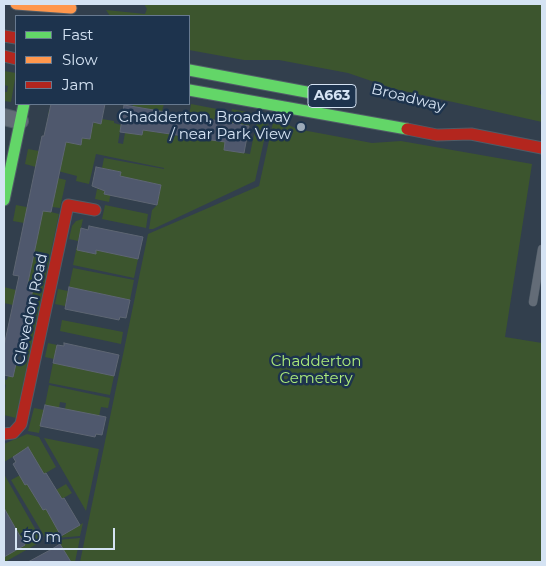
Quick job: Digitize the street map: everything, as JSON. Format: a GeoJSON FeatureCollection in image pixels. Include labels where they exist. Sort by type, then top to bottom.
{"type":"FeatureCollection","features":[{"type":"Feature","properties":{"kind":"main road"},"geometry":{"type":"LineString","coordinates":[[16,4],[71,9]]}},
{"type":"Feature","properties":{"kind":"main road","name":"A663"},"geometry":{"type":"LineString","coordinates":[[190,70],[340,98]]}},
{"type":"Feature","properties":{"kind":"main road","name":"Broadway"},"geometry":{"type":"LineString","coordinates":[[190,90],[438,135],[471,134],[542,148]]}},
{"type":"Feature","properties":{"kind":"main road"},"geometry":{"type":"LineString","coordinates":[[4,200],[24,105]]}},
{"type":"Feature","properties":{"kind":"main road","name":"Broadway"},"geometry":{"type":"LineString","coordinates":[[448,123],[471,134]]}},
{"type":"Feature","properties":{"kind":"main road","name":"Clevedon Road"},"geometry":{"type":"LineString","coordinates":[[4,434],[13,433],[21,424],[68,205],[95,210]]}},
{"type":"Feature","properties":{"kind":"street"},"geometry":{"type":"LineString","coordinates":[[4,118],[20,121]]}},
{"type":"Feature","properties":{"kind":"lane"},"geometry":{"type":"LineString","coordinates":[[533,302],[542,249]]}},
{"type":"Feature","properties":{"kind":"green space"},"geometry":{"type":"Polygon","coordinates":[[[144,4],[542,4],[542,81],[540,94],[542,95],[542,122],[395,89],[348,73],[279,60],[244,60],[190,50],[190,15],[109,15],[106,10],[145,14],[147,9],[144,4]]]}},
{"type":"Feature","properties":{"kind":"green space"},"geometry":{"type":"Polygon","coordinates":[[[4,71],[15,73],[11,102],[4,101],[4,92],[7,92],[8,86],[4,85],[4,71]]]}},
{"type":"Feature","properties":{"kind":"green space"},"geometry":{"type":"Polygon","coordinates":[[[191,104],[217,109],[214,120],[189,116],[191,104]]]}},
{"type":"Feature","properties":{"kind":"green space"},"geometry":{"type":"Polygon","coordinates":[[[133,105],[164,105],[162,111],[137,107],[133,127],[135,128],[134,134],[142,135],[143,130],[166,134],[169,121],[173,122],[174,113],[176,113],[172,135],[179,136],[180,134],[226,140],[224,150],[250,154],[258,115],[269,118],[255,181],[153,229],[149,229],[152,210],[157,205],[161,185],[120,176],[121,172],[102,168],[104,158],[164,168],[96,154],[89,184],[76,181],[77,176],[54,170],[57,155],[63,156],[65,148],[47,124],[49,110],[82,138],[89,139],[94,122],[101,123],[102,119],[114,121],[114,123],[121,125],[118,143],[123,144],[125,133],[128,133],[133,105]]]}},
{"type":"Feature","properties":{"kind":"green space"},"geometry":{"type":"Polygon","coordinates":[[[232,109],[252,113],[249,126],[229,123],[232,109]]]}},
{"type":"Feature","properties":{"kind":"green space","name":"Chadderton Cemetery"},"geometry":{"type":"Polygon","coordinates":[[[274,118],[297,129],[372,143],[401,141],[532,164],[505,337],[542,343],[542,562],[80,562],[148,234],[259,186],[274,118]]]}},
{"type":"Feature","properties":{"kind":"green space"},"geometry":{"type":"Polygon","coordinates":[[[28,149],[39,151],[36,167],[25,164],[28,149]]]}},
{"type":"Feature","properties":{"kind":"green space"},"geometry":{"type":"Polygon","coordinates":[[[58,178],[66,180],[60,208],[52,207],[51,212],[59,214],[16,418],[4,415],[6,385],[4,384],[4,379],[7,380],[8,376],[13,377],[17,360],[23,361],[24,356],[4,350],[4,345],[11,347],[21,344],[26,322],[16,319],[26,316],[33,289],[20,286],[29,278],[34,255],[24,223],[13,221],[16,205],[42,210],[58,178]]]}},
{"type":"Feature","properties":{"kind":"green space"},"geometry":{"type":"Polygon","coordinates":[[[97,189],[105,191],[105,194],[108,195],[111,192],[109,202],[95,199],[97,189]]]}},
{"type":"Feature","properties":{"kind":"green space"},"geometry":{"type":"Polygon","coordinates":[[[105,205],[148,214],[146,228],[102,219],[105,205]]]}},
{"type":"Feature","properties":{"kind":"green space"},"geometry":{"type":"Polygon","coordinates":[[[83,219],[78,241],[69,239],[72,226],[76,221],[83,219]]]}},
{"type":"Feature","properties":{"kind":"green space"},"geometry":{"type":"Polygon","coordinates":[[[77,246],[78,250],[86,252],[89,248],[88,253],[95,254],[96,250],[138,259],[134,278],[73,265],[77,246]]]}},
{"type":"Feature","properties":{"kind":"green space"},"geometry":{"type":"Polygon","coordinates":[[[73,268],[134,280],[130,300],[69,287],[73,268]]]}},
{"type":"Feature","properties":{"kind":"green space"},"geometry":{"type":"Polygon","coordinates":[[[4,287],[16,290],[13,305],[4,303],[4,287]]]}},
{"type":"Feature","properties":{"kind":"green space"},"geometry":{"type":"Polygon","coordinates":[[[58,289],[68,291],[65,306],[55,304],[58,289]]]}},
{"type":"Feature","properties":{"kind":"green space"},"geometry":{"type":"Polygon","coordinates":[[[62,320],[123,332],[121,344],[60,331],[62,320]]]}},
{"type":"Feature","properties":{"kind":"green space"},"geometry":{"type":"Polygon","coordinates":[[[48,343],[57,345],[54,359],[45,357],[48,343]]]}},
{"type":"Feature","properties":{"kind":"green space"},"geometry":{"type":"Polygon","coordinates":[[[53,363],[114,376],[110,395],[49,383],[53,363]]]}},
{"type":"Feature","properties":{"kind":"green space"},"geometry":{"type":"Polygon","coordinates":[[[49,385],[110,398],[108,408],[101,407],[99,416],[65,409],[66,403],[60,402],[59,408],[45,405],[49,385]]]}},
{"type":"Feature","properties":{"kind":"green space"},"geometry":{"type":"Polygon","coordinates":[[[34,408],[44,410],[39,433],[28,431],[34,408]]]}},
{"type":"Feature","properties":{"kind":"green space"},"geometry":{"type":"Polygon","coordinates":[[[27,434],[39,437],[56,467],[44,474],[28,448],[4,462],[4,444],[27,434]]]}},
{"type":"Feature","properties":{"kind":"green space"},"geometry":{"type":"Polygon","coordinates":[[[44,438],[99,449],[86,511],[44,438]]]}},
{"type":"Feature","properties":{"kind":"green space"},"geometry":{"type":"Polygon","coordinates":[[[4,474],[42,541],[5,562],[4,557],[25,545],[4,509],[4,474]]]}},
{"type":"Feature","properties":{"kind":"green space"},"geometry":{"type":"Polygon","coordinates":[[[22,474],[31,482],[43,510],[48,507],[49,514],[62,536],[83,523],[80,536],[46,539],[11,480],[22,474]]]}},
{"type":"Feature","properties":{"kind":"green space"},"geometry":{"type":"Polygon","coordinates":[[[66,484],[72,493],[62,499],[56,490],[66,484]]]}},
{"type":"Feature","properties":{"kind":"green space"},"geometry":{"type":"Polygon","coordinates":[[[80,538],[75,562],[71,562],[57,540],[80,538]]]}},
{"type":"Feature","properties":{"kind":"building"},"geometry":{"type":"Polygon","coordinates":[[[51,105],[105,105],[101,124],[93,122],[90,139],[82,138],[81,145],[66,142],[51,212],[43,211],[27,287],[33,289],[13,377],[4,375],[4,346],[19,276],[13,275],[42,136],[44,136],[51,105]]]}},
{"type":"Feature","properties":{"kind":"building"},"geometry":{"type":"Polygon","coordinates":[[[124,105],[249,126],[244,153],[224,150],[225,142],[143,130],[142,135],[120,132],[124,105]]]}},
{"type":"Feature","properties":{"kind":"building"},"geometry":{"type":"Polygon","coordinates":[[[96,167],[121,172],[120,176],[161,185],[157,205],[104,194],[105,191],[92,186],[96,167]]]}},
{"type":"Feature","properties":{"kind":"building"},"geometry":{"type":"Polygon","coordinates":[[[89,226],[143,237],[138,259],[96,250],[96,254],[77,250],[81,228],[88,230],[89,226]]]}},
{"type":"Feature","properties":{"kind":"building"},"geometry":{"type":"Polygon","coordinates":[[[69,287],[130,300],[126,318],[120,317],[119,320],[65,309],[69,287]]]}},
{"type":"Feature","properties":{"kind":"building"},"geometry":{"type":"Polygon","coordinates":[[[64,343],[119,355],[114,376],[53,363],[57,345],[64,346],[64,343]]]}},
{"type":"Feature","properties":{"kind":"building"},"geometry":{"type":"Polygon","coordinates":[[[45,405],[106,417],[102,435],[96,434],[95,437],[40,426],[45,405]]]}},
{"type":"Feature","properties":{"kind":"building"},"geometry":{"type":"Polygon","coordinates":[[[28,447],[44,474],[46,473],[62,499],[64,498],[80,525],[61,536],[46,509],[43,510],[13,464],[16,462],[13,457],[28,447]]]}},
{"type":"Feature","properties":{"kind":"building"},"geometry":{"type":"Polygon","coordinates":[[[4,508],[25,545],[4,557],[4,508]]]}},
{"type":"Feature","properties":{"kind":"building"},"geometry":{"type":"Polygon","coordinates":[[[60,544],[71,562],[28,562],[52,549],[60,544]]]}},
{"type":"Feature","properties":{"kind":"traffic: fast"},"geometry":{"type":"LineString","coordinates":[[190,70],[333,97]]}},
{"type":"Feature","properties":{"kind":"traffic: fast"},"geometry":{"type":"LineString","coordinates":[[190,90],[407,129]]}},
{"type":"Feature","properties":{"kind":"traffic: fast"},"geometry":{"type":"LineString","coordinates":[[4,200],[24,105]]}},
{"type":"Feature","properties":{"kind":"traffic: slow"},"geometry":{"type":"LineString","coordinates":[[16,4],[71,8]]}},
{"type":"Feature","properties":{"kind":"traffic: jam"},"geometry":{"type":"LineString","coordinates":[[4,36],[15,38]]}},
{"type":"Feature","properties":{"kind":"traffic: jam"},"geometry":{"type":"LineString","coordinates":[[4,56],[15,59]]}},
{"type":"Feature","properties":{"kind":"traffic: jam"},"geometry":{"type":"LineString","coordinates":[[407,129],[437,135],[471,134],[542,148]]}},
{"type":"Feature","properties":{"kind":"traffic: jam"},"geometry":{"type":"LineString","coordinates":[[4,434],[13,433],[21,424],[68,205],[95,210]]}},
{"type":"Feature","properties":{"kind":"place","name":"Chadderton, Broadway / near Park View"},"geometry":{"type":"Point","coordinates":[301,127]}}]}
